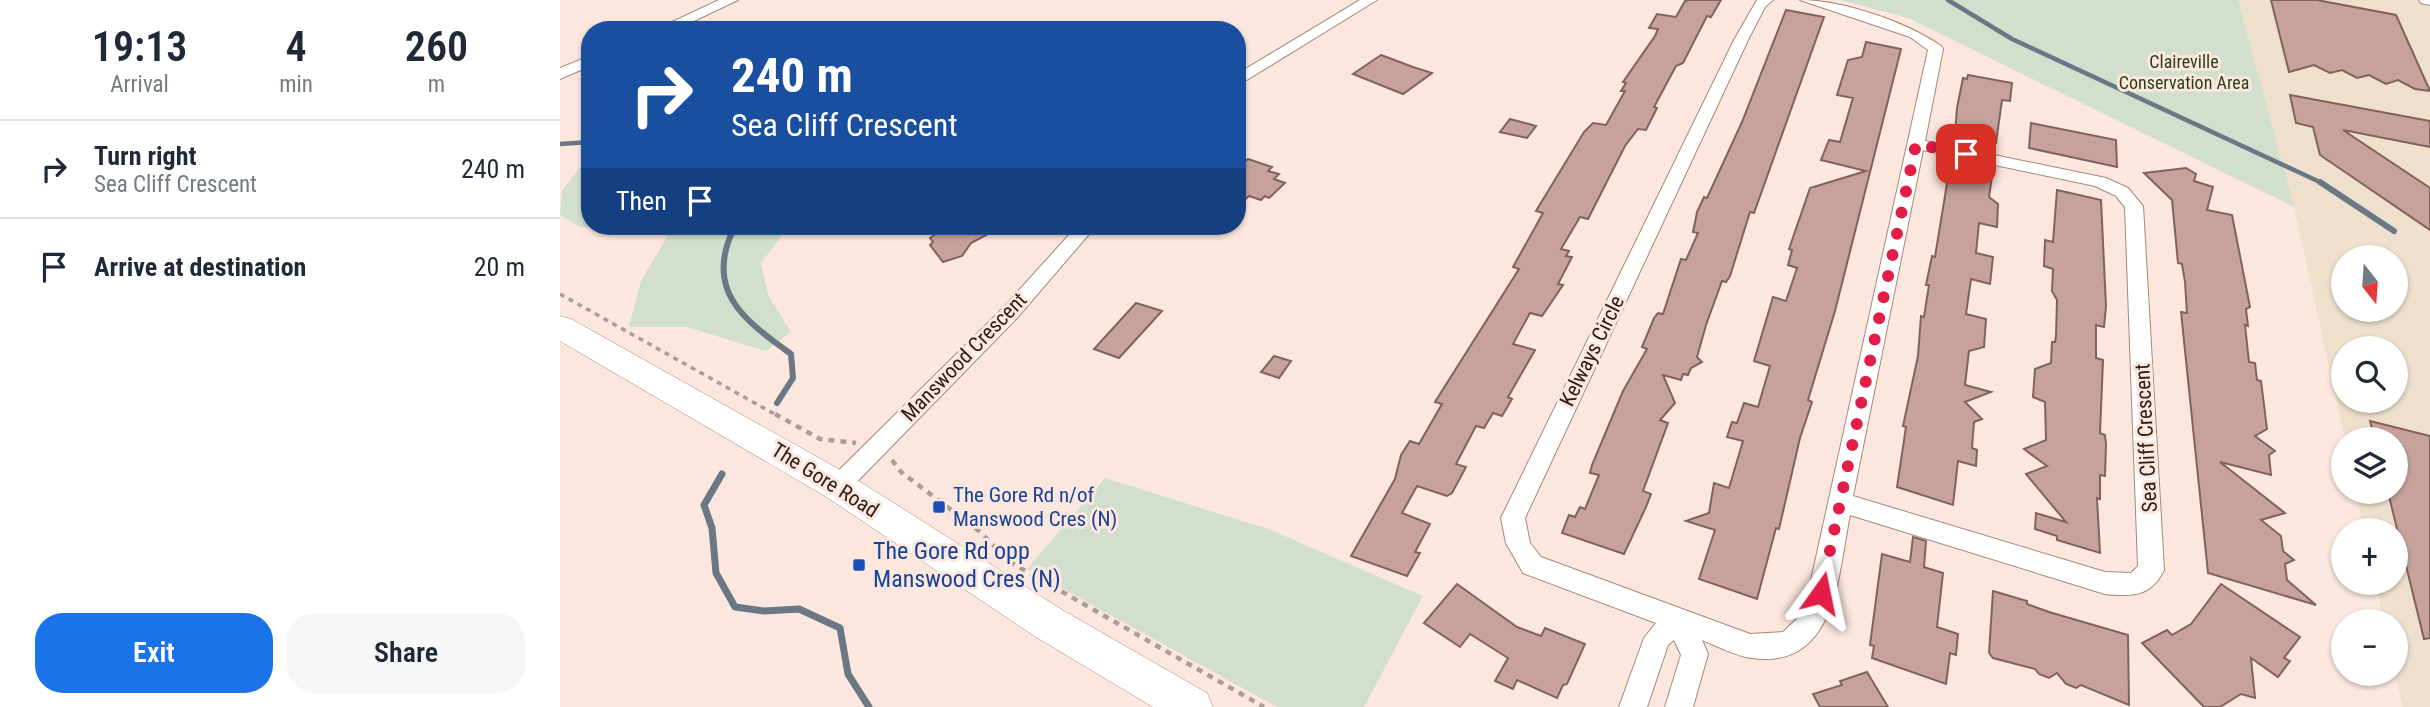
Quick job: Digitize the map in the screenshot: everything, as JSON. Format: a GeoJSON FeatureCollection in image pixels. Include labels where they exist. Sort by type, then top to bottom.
{"type":"FeatureCollection","features":[{"type":"Feature","properties":{"kind":"main road","name":"The Gore Road"},"geometry":{"type":"LineString","coordinates":[[560,327],[731,405],[823,477],[1050,624],[1192,707]]}},
{"type":"Feature","properties":{"kind":"street"},"geometry":{"type":"LineString","coordinates":[[683,21],[731,0]]}},
{"type":"Feature","properties":{"kind":"street"},"geometry":{"type":"LineString","coordinates":[[1246,76],[1370,0]]}},
{"type":"Feature","properties":{"kind":"street","name":"Kelways Circle"},"geometry":{"type":"LineString","coordinates":[[1766,0],[1759,5],[1741,40],[1513,518],[1514,534],[1520,551],[1532,565],[1750,646],[1773,647],[1793,643],[1807,632],[1816,616],[1936,53],[1933,44],[1874,19],[1807,0]]}},
{"type":"Feature","properties":{"kind":"street"},"geometry":{"type":"LineString","coordinates":[[560,74],[581,65]]}},
{"type":"Feature","properties":{"kind":"street","name":"Sea Cliff Crescent"},"geometry":{"type":"LineString","coordinates":[[1840,502],[2105,583],[2137,585],[2151,570],[2135,220],[2130,199],[2100,182],[1916,144]]}},
{"type":"Feature","properties":{"kind":"street","name":"Manswood Crescent"},"geometry":{"type":"LineString","coordinates":[[823,477],[1010,313],[1079,235]]}},
{"type":"Feature","properties":{"kind":"street"},"geometry":{"type":"LineString","coordinates":[[1633,707],[1657,638],[1677,621],[1695,654],[1679,707]]}},
{"type":"Feature","properties":{"kind":"path"},"geometry":{"type":"LineString","coordinates":[[560,295],[731,405],[798,428],[820,439],[852,441]]}},
{"type":"Feature","properties":{"kind":"path"},"geometry":{"type":"LineString","coordinates":[[893,461],[901,472],[979,531],[1010,562],[1264,707]]}},
{"type":"Feature","properties":{"kind":"shaded area"},"geometry":{"type":"Polygon","coordinates":[[[2238,0],[2430,0],[2430,707],[2403,707],[2398,686],[2408,686],[2408,609],[2381,609],[2379,595],[2408,595],[2408,518],[2361,518],[2359,504],[2408,504],[2408,427],[2342,427],[2339,413],[2408,413],[2408,336],[2331,336],[2331,375],[2294,207],[2238,0]]]}},
{"type":"Feature","properties":{"kind":"green space","name":"Claireville Conservation Area"},"geometry":{"type":"Polygon","coordinates":[[[1841,0],[2238,0],[2294,207],[1908,18],[1841,0]]]}},
{"type":"Feature","properties":{"kind":"green space"},"geometry":{"type":"Polygon","coordinates":[[[581,166],[581,227],[560,215],[562,191],[581,166]]]}},
{"type":"Feature","properties":{"kind":"green space"},"geometry":{"type":"Polygon","coordinates":[[[668,235],[782,235],[761,263],[768,295],[791,332],[766,351],[687,327],[629,327],[641,281],[668,235]]]}},
{"type":"Feature","properties":{"kind":"green space"},"geometry":{"type":"Polygon","coordinates":[[[1105,478],[1268,529],[1423,596],[1364,707],[1277,707],[1027,569],[1105,478]]]}},
{"type":"Feature","properties":{"kind":"building"},"geometry":{"type":"Polygon","coordinates":[[[1721,0],[1711,17],[1707,16],[1683,63],[1676,66],[1654,107],[1657,108],[1646,130],[1638,129],[1625,146],[1588,219],[1580,217],[1561,249],[1569,251],[1566,256],[1572,257],[1558,284],[1563,285],[1542,316],[1530,313],[1513,344],[1535,350],[1508,397],[1512,399],[1502,416],[1493,413],[1484,428],[1476,426],[1456,464],[1466,467],[1452,493],[1447,496],[1417,486],[1402,513],[1430,524],[1415,552],[1420,553],[1407,576],[1351,556],[1395,479],[1401,455],[1410,441],[1419,444],[1442,404],[1435,402],[1519,269],[1513,267],[1543,213],[1536,211],[1584,132],[1593,123],[1606,125],[1625,91],[1621,91],[1626,83],[1623,82],[1655,36],[1658,29],[1649,28],[1657,14],[1676,17],[1685,1],[1721,0]]]}},
{"type":"Feature","properties":{"kind":"building"},"geometry":{"type":"Polygon","coordinates":[[[2271,0],[2317,0],[2396,15],[2430,91],[2415,89],[2398,80],[2386,84],[2369,75],[2357,78],[2342,70],[2330,73],[2314,65],[2289,72],[2271,0]]]}},
{"type":"Feature","properties":{"kind":"building"},"geometry":{"type":"Polygon","coordinates":[[[1786,10],[1824,17],[1754,213],[1750,212],[1730,276],[1726,282],[1722,281],[1706,325],[1697,357],[1702,362],[1691,368],[1688,375],[1683,374],[1681,380],[1663,375],[1675,403],[1660,420],[1668,423],[1643,491],[1651,494],[1646,507],[1624,554],[1562,533],[1569,515],[1575,517],[1580,507],[1585,509],[1599,475],[1590,473],[1592,465],[1623,391],[1647,349],[1642,347],[1654,318],[1658,313],[1663,314],[1681,259],[1686,260],[1698,233],[1693,232],[1697,212],[1704,197],[1707,198],[1742,122],[1786,10]]]}},
{"type":"Feature","properties":{"kind":"building"},"geometry":{"type":"Polygon","coordinates":[[[1866,42],[1901,49],[1835,311],[1808,400],[1812,402],[1800,438],[1779,529],[1776,528],[1757,599],[1699,579],[1715,530],[1686,521],[1709,513],[1714,483],[1729,488],[1743,441],[1727,437],[1732,422],[1737,423],[1744,403],[1758,407],[1770,366],[1754,361],[1773,297],[1786,301],[1797,268],[1788,265],[1792,250],[1789,249],[1810,188],[1866,171],[1821,160],[1829,140],[1840,142],[1853,98],[1837,95],[1848,60],[1862,57],[1866,42]]]}},
{"type":"Feature","properties":{"kind":"building"},"geometry":{"type":"Polygon","coordinates":[[[1381,55],[1432,73],[1403,94],[1353,74],[1381,55]]]}},
{"type":"Feature","properties":{"kind":"building"},"geometry":{"type":"Polygon","coordinates":[[[1968,75],[2012,83],[2010,101],[2002,100],[1996,143],[1955,134],[1963,78],[1967,79],[1968,75]]]}},
{"type":"Feature","properties":{"kind":"building"},"geometry":{"type":"Polygon","coordinates":[[[2290,95],[2430,121],[2430,147],[2343,130],[2430,188],[2430,230],[2320,155],[2313,127],[2296,123],[2290,95]]]}},
{"type":"Feature","properties":{"kind":"building"},"geometry":{"type":"Polygon","coordinates":[[[1510,119],[1536,126],[1527,138],[1500,132],[1510,119]]]}},
{"type":"Feature","properties":{"kind":"building"},"geometry":{"type":"Polygon","coordinates":[[[2031,123],[2116,140],[2117,167],[2029,148],[2031,123]]]}},
{"type":"Feature","properties":{"kind":"building"},"geometry":{"type":"Polygon","coordinates":[[[1248,159],[1272,167],[1268,171],[1279,174],[1274,179],[1285,183],[1269,198],[1265,196],[1261,200],[1249,196],[1246,199],[1248,159]]]}},
{"type":"Feature","properties":{"kind":"building"},"geometry":{"type":"Polygon","coordinates":[[[1950,165],[1992,176],[1989,197],[1998,204],[1997,227],[1979,223],[1976,253],[1993,257],[1990,284],[1971,279],[1966,314],[1986,319],[1984,347],[1969,351],[1965,385],[1991,392],[1965,402],[1982,419],[1974,422],[1972,448],[1977,450],[1976,466],[1958,461],[1953,505],[1897,487],[1906,427],[1903,426],[1918,356],[1921,316],[1924,317],[1929,285],[1926,285],[1932,256],[1935,257],[1950,165]]]}},
{"type":"Feature","properties":{"kind":"building"},"geometry":{"type":"Polygon","coordinates":[[[2186,168],[2196,174],[2194,181],[2213,187],[2207,210],[2232,215],[2250,307],[2246,309],[2248,326],[2245,325],[2249,362],[2255,363],[2257,380],[2261,381],[2267,429],[2255,436],[2275,451],[2269,455],[2271,475],[2220,462],[2285,513],[2261,520],[2281,536],[2283,551],[2294,560],[2285,564],[2287,580],[2316,605],[2208,573],[2181,312],[2187,313],[2185,282],[2182,264],[2178,263],[2172,200],[2144,173],[2186,168]]]}},
{"type":"Feature","properties":{"kind":"building"},"geometry":{"type":"Polygon","coordinates":[[[2057,190],[2101,200],[2106,306],[2104,327],[2096,325],[2096,358],[2103,360],[2100,433],[2105,435],[2106,444],[2105,476],[2100,475],[2100,499],[2097,498],[2100,553],[2057,540],[2057,536],[2035,529],[2036,513],[2066,522],[2026,474],[2047,466],[2024,449],[2046,440],[2045,402],[2033,397],[2035,369],[2051,363],[2052,342],[2055,342],[2056,336],[2057,300],[2052,291],[2053,269],[2044,266],[2045,240],[2053,242],[2057,190]]]}},
{"type":"Feature","properties":{"kind":"building"},"geometry":{"type":"Polygon","coordinates":[[[934,235],[986,235],[971,243],[962,256],[943,262],[930,245],[933,242],[930,238],[934,235]]]}},
{"type":"Feature","properties":{"kind":"building"},"geometry":{"type":"Polygon","coordinates":[[[1136,303],[1162,311],[1119,358],[1094,349],[1136,303]]]}},
{"type":"Feature","properties":{"kind":"building"},"geometry":{"type":"Polygon","coordinates":[[[1274,356],[1291,361],[1279,378],[1261,372],[1274,356]]]}},
{"type":"Feature","properties":{"kind":"building"},"geometry":{"type":"Polygon","coordinates":[[[2370,421],[2394,427],[2372,427],[2370,421]]]}},
{"type":"Feature","properties":{"kind":"building"},"geometry":{"type":"Polygon","coordinates":[[[2408,430],[2430,436],[2430,638],[2424,639],[2408,574],[2408,518],[2394,518],[2391,504],[2408,504],[2408,430]]]}},
{"type":"Feature","properties":{"kind":"building"},"geometry":{"type":"Polygon","coordinates":[[[1913,537],[1926,541],[1924,567],[1943,573],[1937,627],[1958,634],[1956,655],[1950,653],[1946,684],[1872,658],[1874,646],[1870,645],[1882,554],[1910,562],[1913,537]]]}},
{"type":"Feature","properties":{"kind":"building"},"geometry":{"type":"Polygon","coordinates":[[[1457,584],[1517,627],[1541,636],[1545,628],[1585,644],[1567,684],[1563,685],[1557,698],[1517,680],[1513,689],[1495,681],[1508,658],[1470,634],[1460,647],[1424,623],[1457,584]]]}},
{"type":"Feature","properties":{"kind":"building"},"geometry":{"type":"Polygon","coordinates":[[[2221,584],[2300,637],[2284,658],[2290,661],[2278,677],[2251,658],[2255,698],[2241,694],[2220,707],[2204,707],[2142,643],[2167,630],[2172,635],[2191,624],[2221,584]]]}},
{"type":"Feature","properties":{"kind":"building"},"geometry":{"type":"Polygon","coordinates":[[[1993,591],[2027,601],[2027,604],[2049,612],[2128,635],[2129,705],[2081,685],[2076,688],[2066,684],[2057,673],[2049,678],[2035,669],[1993,658],[1989,653],[1993,591]]]}},
{"type":"Feature","properties":{"kind":"building"},"geometry":{"type":"Polygon","coordinates":[[[1867,672],[1888,707],[1820,707],[1813,694],[1842,685],[1840,681],[1867,672]]]}},
{"type":"Feature","properties":{"kind":"waterway"},"geometry":{"type":"LineString","coordinates":[[1948,0],[2012,39],[2321,182]]}},
{"type":"Feature","properties":{"kind":"waterway"},"geometry":{"type":"LineString","coordinates":[[560,144],[581,143]]}},
{"type":"Feature","properties":{"kind":"waterway"},"geometry":{"type":"LineString","coordinates":[[2321,182],[2394,231]]}},
{"type":"Feature","properties":{"kind":"waterway"},"geometry":{"type":"LineString","coordinates":[[731,235],[723,268],[726,285],[733,300],[743,315],[791,354],[793,378],[777,403]]}},
{"type":"Feature","properties":{"kind":"waterway"},"geometry":{"type":"LineString","coordinates":[[722,474],[704,505],[712,528],[716,573],[735,607],[764,611],[799,609],[840,628],[848,674],[869,707]]}},
{"type":"Feature","properties":{"kind":"place","name":"The Gore Rd n/of Manswood Cres (N)"},"geometry":{"type":"Point","coordinates":[939,507]}},
{"type":"Feature","properties":{"kind":"place","name":"The Gore Rd opp Manswood Cres (N)"},"geometry":{"type":"Point","coordinates":[859,565]}},
{"type":"Feature","properties":{"kind":"route"},"geometry":{"type":"LineString","coordinates":[[1821,593],[1916,144],[1966,154]]}}]}
